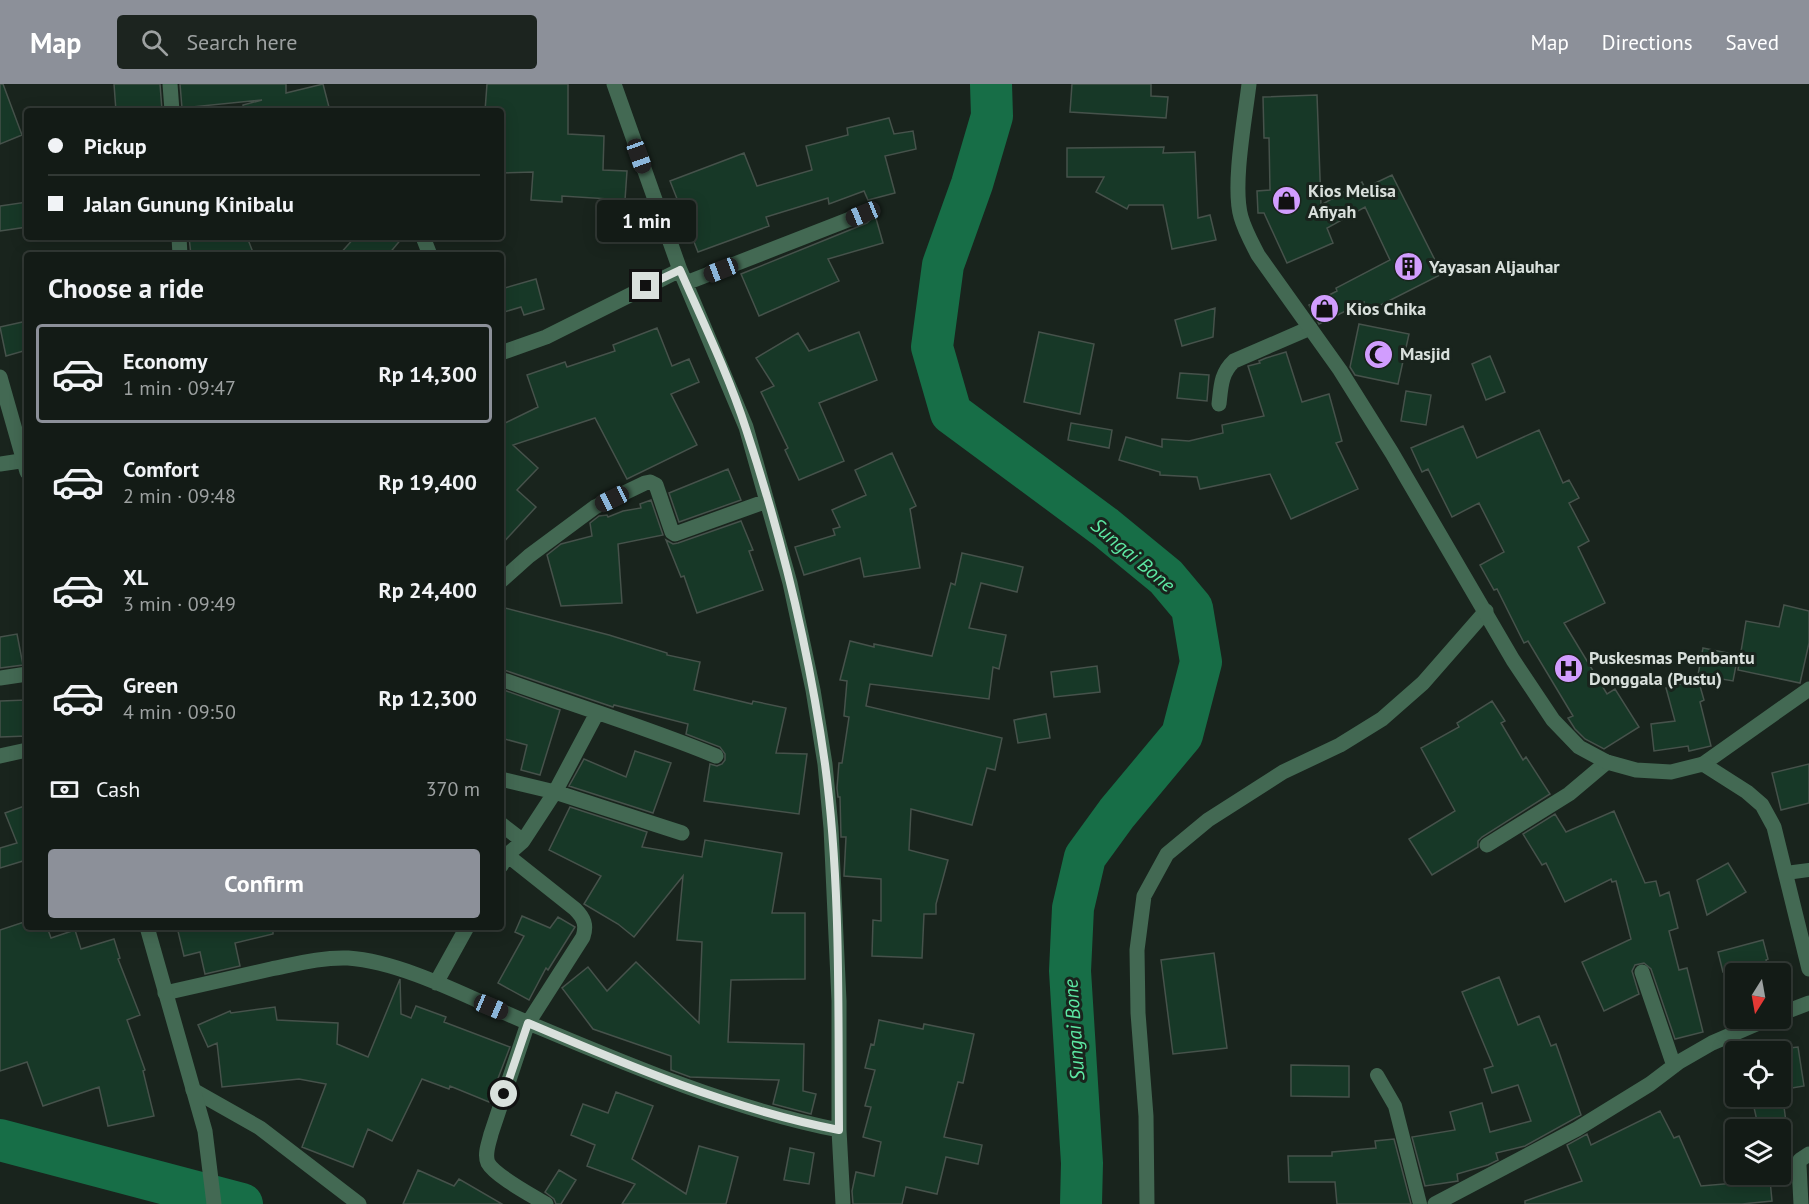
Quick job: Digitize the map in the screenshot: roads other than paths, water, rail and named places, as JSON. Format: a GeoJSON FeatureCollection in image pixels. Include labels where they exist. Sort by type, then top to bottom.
{"type":"FeatureCollection","features":[{"type":"Feature","properties":{"kind":"street"},"geometry":{"type":"LineString","coordinates":[[170,84],[172,108]]}},
{"type":"Feature","properties":{"kind":"street"},"geometry":{"type":"LineString","coordinates":[[614,84],[683,277],[746,427],[795,605],[813,690],[825,764],[836,898],[839,1130],[843,1204]]}},
{"type":"Feature","properties":{"kind":"street"},"geometry":{"type":"LineString","coordinates":[[1249,84],[1238,183],[1240,216],[1258,255],[1340,370],[1392,453],[1513,660],[1553,720],[1579,747],[1607,762],[1636,770],[1671,772],[1703,764],[1809,689]]}},
{"type":"Feature","properties":{"kind":"street"},"geometry":{"type":"LineString","coordinates":[[504,351],[546,337],[683,277],[863,214]]}},
{"type":"Feature","properties":{"kind":"street"},"geometry":{"type":"LineString","coordinates":[[1219,404],[1221,381],[1225,369],[1234,361],[1310,328]]}},
{"type":"Feature","properties":{"kind":"street"},"geometry":{"type":"LineString","coordinates":[[0,377],[24,457]]}},
{"type":"Feature","properties":{"kind":"street"},"geometry":{"type":"LineString","coordinates":[[0,464],[24,464]]}},
{"type":"Feature","properties":{"kind":"street"},"geometry":{"type":"LineString","coordinates":[[504,578],[529,556],[595,507],[645,483],[654,484],[658,488],[672,532],[675,534],[767,501]]}},
{"type":"Feature","properties":{"kind":"street"},"geometry":{"type":"LineString","coordinates":[[1147,1204],[1146,1116],[1138,1012],[1137,950],[1144,896],[1167,854],[1208,820],[1283,772],[1340,745],[1382,719],[1423,683],[1486,611]]}},
{"type":"Feature","properties":{"kind":"street"},"geometry":{"type":"LineString","coordinates":[[0,678],[24,674]]}},
{"type":"Feature","properties":{"kind":"street"},"geometry":{"type":"LineString","coordinates":[[504,680],[666,735],[716,756]]}},
{"type":"Feature","properties":{"kind":"street"},"geometry":{"type":"LineString","coordinates":[[546,1204],[495,1170],[488,1162],[486,1153],[490,1134],[528,1023],[583,937],[586,927],[581,915],[575,909],[504,860],[523,841],[555,792],[597,713]]}},
{"type":"Feature","properties":{"kind":"street"},"geometry":{"type":"LineString","coordinates":[[0,756],[24,751]]}},
{"type":"Feature","properties":{"kind":"street"},"geometry":{"type":"LineString","coordinates":[[1487,845],[1569,794],[1607,762]]}},
{"type":"Feature","properties":{"kind":"street"},"geometry":{"type":"LineString","coordinates":[[1703,764],[1747,792],[1762,805],[1774,827],[1809,969]]}},
{"type":"Feature","properties":{"kind":"street"},"geometry":{"type":"LineString","coordinates":[[504,780],[555,792],[682,833]]}},
{"type":"Feature","properties":{"kind":"street"},"geometry":{"type":"LineString","coordinates":[[504,826],[523,841]]}},
{"type":"Feature","properties":{"kind":"street"},"geometry":{"type":"LineString","coordinates":[[148,930],[205,1131],[214,1204]]}},
{"type":"Feature","properties":{"kind":"street"},"geometry":{"type":"LineString","coordinates":[[436,983],[465,930]]}},
{"type":"Feature","properties":{"kind":"street"},"geometry":{"type":"LineString","coordinates":[[165,993],[308,961],[346,958],[382,964],[436,983],[632,1066],[742,1106],[799,1122],[839,1130]]}},
{"type":"Feature","properties":{"kind":"street"},"geometry":{"type":"LineString","coordinates":[[1642,972],[1674,1066]]}},
{"type":"Feature","properties":{"kind":"street"},"geometry":{"type":"LineString","coordinates":[[1791,1010],[1809,1003]]}},
{"type":"Feature","properties":{"kind":"street"},"geometry":{"type":"LineString","coordinates":[[1435,1204],[1577,1129],[1712,1043],[1744,1029]]}},
{"type":"Feature","properties":{"kind":"street"},"geometry":{"type":"LineString","coordinates":[[193,1090],[260,1128],[359,1204]]}},
{"type":"Feature","properties":{"kind":"street"},"geometry":{"type":"LineString","coordinates":[[1801,1204],[1798,1165],[1800,1160],[1809,1154]]}},
{"type":"Feature","properties":{"kind":"lane"},"geometry":{"type":"LineString","coordinates":[[1786,873],[1809,870]]}},
{"type":"Feature","properties":{"kind":"lane"},"geometry":{"type":"LineString","coordinates":[[1377,1075],[1395,1106],[1420,1204]]}},
{"type":"Feature","properties":{"kind":"waterway","name":"Sungai Bone"},"geometry":{"type":"LineString","coordinates":[[991,84],[992,116],[972,184],[943,265],[932,347],[951,413],[1105,527],[1166,577],[1192,608],[1201,662],[1182,735],[1117,813],[1085,857],[1073,908],[1070,971],[1082,1163],[1081,1204]]}},
{"type":"Feature","properties":{"kind":"waterway"},"geometry":{"type":"LineString","coordinates":[[0,1140],[242,1204]]}},
{"type":"Feature","properties":{"kind":"place","name":"Kios Melisa Afiyah"},"geometry":{"type":"Point","coordinates":[1287,201]}},
{"type":"Feature","properties":{"kind":"place","name":"Yayasan Aljauhar"},"geometry":{"type":"Point","coordinates":[1408,267]}},
{"type":"Feature","properties":{"kind":"place","name":"Kios Chika"},"geometry":{"type":"Point","coordinates":[1325,309]}},
{"type":"Feature","properties":{"kind":"place","name":"Masjid"},"geometry":{"type":"Point","coordinates":[1379,354]}},
{"type":"Feature","properties":{"kind":"place","name":"Puskesmas Pembantu Donggala (Pustu)"},"geometry":{"type":"Point","coordinates":[1568,668]}}]}
